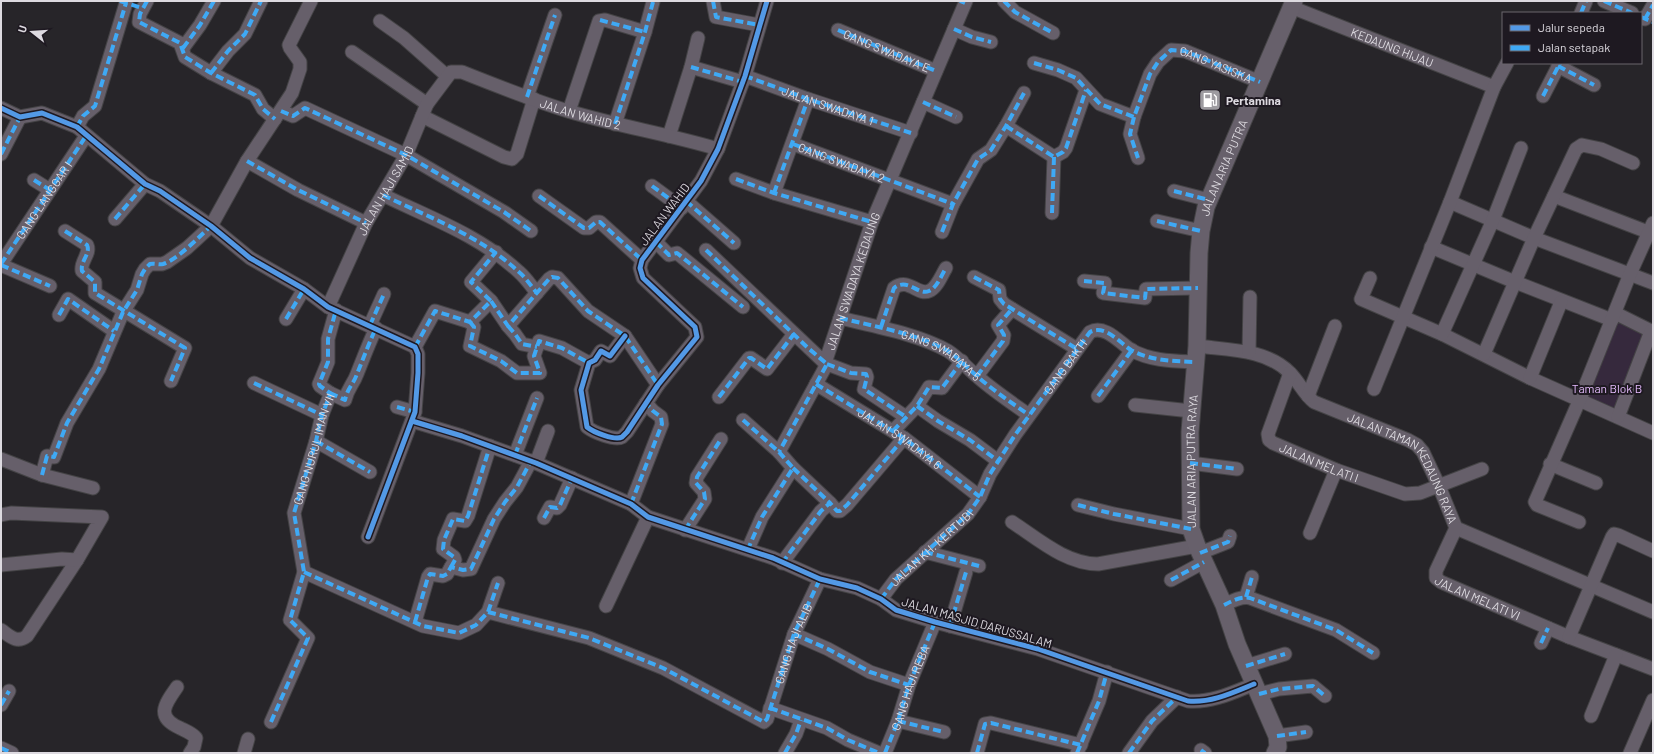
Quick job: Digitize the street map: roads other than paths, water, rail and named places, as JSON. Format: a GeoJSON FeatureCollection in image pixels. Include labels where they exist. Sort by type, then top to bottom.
{"type":"FeatureCollection","features":[{"type":"Feature","properties":{"kind":"main road","name":"JALAN ARIA PUTRA"},"geometry":{"type":"LineString","coordinates":[[1204,217],[1292,4]]}},
{"type":"Feature","properties":{"kind":"main road","name":"JALAN ARIA PUTRA RAYA"},"geometry":{"type":"LineString","coordinates":[[1204,217],[1198,288],[1196,354],[1191,411],[1191,529],[1200,553],[1224,605],[1237,644],[1256,689],[1276,745]]}},
{"type":"Feature","properties":{"kind":"street"},"geometry":{"type":"LineString","coordinates":[[183,48],[200,25],[214,1]]}},
{"type":"Feature","properties":{"kind":"street"},"geometry":{"type":"LineString","coordinates":[[211,73],[228,51],[246,34],[261,1]]}},
{"type":"Feature","properties":{"kind":"street"},"geometry":{"type":"LineString","coordinates":[[42,475],[47,456],[54,457],[67,423],[98,369],[114,330],[137,290],[145,269],[150,264],[162,264],[167,262],[188,248],[211,226],[247,161],[292,93],[300,69],[300,62],[289,45],[311,1]]}},
{"type":"Feature","properties":{"kind":"street"},"geometry":{"type":"LineString","coordinates":[[713,1],[716,17],[759,24]]}},
{"type":"Feature","properties":{"kind":"street","name":"JALAN WAHID"},"geometry":{"type":"LineString","coordinates":[[589,363],[581,390],[587,427],[592,431],[609,436],[618,438],[622,437],[658,385],[697,336],[695,327],[643,278],[640,268],[642,260],[701,181],[718,149],[744,79],[766,1]]}},
{"type":"Feature","properties":{"kind":"street"},"geometry":{"type":"LineString","coordinates":[[1004,1],[1015,12],[1053,33]]}},
{"type":"Feature","properties":{"kind":"street"},"geometry":{"type":"LineString","coordinates":[[1582,12],[1586,1]]}},
{"type":"Feature","properties":{"kind":"street"},"geometry":{"type":"LineString","coordinates":[[1604,1],[1630,12]]}},
{"type":"Feature","properties":{"kind":"street"},"geometry":{"type":"LineString","coordinates":[[123,2],[145,4],[140,14],[139,22],[180,43],[185,57],[211,73],[255,95],[263,109],[278,115],[294,116],[305,108],[406,155],[504,212],[530,231]]}},
{"type":"Feature","properties":{"kind":"street","name":"GANG LANGGAR I"},"geometry":{"type":"LineString","coordinates":[[1,264],[50,190],[82,132],[83,116],[94,106],[123,2]]}},
{"type":"Feature","properties":{"kind":"street"},"geometry":{"type":"LineString","coordinates":[[615,124],[645,32],[653,2]]}},
{"type":"Feature","properties":{"kind":"street","name":"JALAN SWADAYA KEDAUNG"},"geometry":{"type":"LineString","coordinates":[[779,452],[826,363],[872,222],[964,2]]}},
{"type":"Feature","properties":{"kind":"street","name":"KEDAUNG HIJAU"},"geometry":{"type":"LineString","coordinates":[[1292,4],[1494,87]]}},
{"type":"Feature","properties":{"kind":"street"},"geometry":{"type":"LineString","coordinates":[[1646,20],[1653,6]]}},
{"type":"Feature","properties":{"kind":"street"},"geometry":{"type":"LineString","coordinates":[[352,52],[424,110],[504,158],[512,159],[517,154],[530,98],[555,15]]}},
{"type":"Feature","properties":{"kind":"street"},"geometry":{"type":"LineString","coordinates":[[569,111],[596,26],[600,20],[645,32]]}},
{"type":"Feature","properties":{"kind":"street"},"geometry":{"type":"LineString","coordinates":[[380,21],[404,38],[447,76]]}},
{"type":"Feature","properties":{"kind":"street"},"geometry":{"type":"LineString","coordinates":[[954,29],[972,37],[991,42]]}},
{"type":"Feature","properties":{"kind":"street","name":"GANG SWADAYA E"},"geometry":{"type":"LineString","coordinates":[[838,30],[936,71]]}},
{"type":"Feature","properties":{"kind":"street"},"geometry":{"type":"LineString","coordinates":[[669,136],[691,67],[698,38]]}},
{"type":"Feature","properties":{"kind":"street","name":"GANG YASISKA"},"geometry":{"type":"LineString","coordinates":[[1134,117],[1150,74],[1158,62],[1171,50],[1185,51],[1260,82]]}},
{"type":"Feature","properties":{"kind":"street"},"geometry":{"type":"LineString","coordinates":[[1034,63],[1058,70],[1076,78],[1100,104],[1134,117],[1130,134],[1138,158]]}},
{"type":"Feature","properties":{"kind":"street"},"geometry":{"type":"LineString","coordinates":[[1374,389],[1450,202],[1494,87],[1506,64]]}},
{"type":"Feature","properties":{"kind":"street"},"geometry":{"type":"LineString","coordinates":[[1543,96],[1559,65],[1594,85]]}},
{"type":"Feature","properties":{"kind":"street","name":"JALAN SWADAYA 1"},"geometry":{"type":"LineString","coordinates":[[691,67],[744,79],[910,133]]}},
{"type":"Feature","properties":{"kind":"street","name":"JALAN WAHID 2"},"geometry":{"type":"LineString","coordinates":[[447,76],[450,72],[462,72],[569,111],[615,124],[718,149]]}},
{"type":"Feature","properties":{"kind":"street","name":"JALAN HAJI SAMID"},"geometry":{"type":"LineString","coordinates":[[332,308],[366,223],[406,155],[424,110],[447,76]]}},
{"type":"Feature","properties":{"kind":"street"},"geometry":{"type":"LineString","coordinates":[[1054,157],[1063,152],[1066,148],[1086,90]]}},
{"type":"Feature","properties":{"kind":"street"},"geometry":{"type":"LineString","coordinates":[[942,232],[953,204],[978,159],[991,150],[1024,93]]}},
{"type":"Feature","properties":{"kind":"street"},"geometry":{"type":"LineString","coordinates":[[774,193],[793,144],[808,99]]}},
{"type":"Feature","properties":{"kind":"street"},"geometry":{"type":"LineString","coordinates":[[923,102],[956,117]]}},
{"type":"Feature","properties":{"kind":"street"},"geometry":{"type":"LineString","coordinates":[[1,108],[20,117],[42,113],[82,132],[145,184],[160,191],[211,226],[250,258],[304,289],[332,308],[415,347],[418,354],[418,373],[413,416],[368,537]]}},
{"type":"Feature","properties":{"kind":"street"},"geometry":{"type":"LineString","coordinates":[[1,154],[20,117]]}},
{"type":"Feature","properties":{"kind":"street"},"geometry":{"type":"LineString","coordinates":[[1006,126],[1054,157]]}},
{"type":"Feature","properties":{"kind":"street","name":"GANG SWADAYA 2"},"geometry":{"type":"LineString","coordinates":[[793,144],[953,204]]}},
{"type":"Feature","properties":{"kind":"street"},"geometry":{"type":"LineString","coordinates":[[1484,354],[1534,238],[1576,149],[1582,145],[1601,149],[1633,163]]}},
{"type":"Feature","properties":{"kind":"street"},"geometry":{"type":"LineString","coordinates":[[1442,334],[1493,220],[1521,148]]}},
{"type":"Feature","properties":{"kind":"street"},"geometry":{"type":"LineString","coordinates":[[1052,213],[1054,157]]}},
{"type":"Feature","properties":{"kind":"street"},"geometry":{"type":"LineString","coordinates":[[247,161],[298,190],[366,223]]}},
{"type":"Feature","properties":{"kind":"street"},"geometry":{"type":"LineString","coordinates":[[736,179],[774,193],[872,222]]}},
{"type":"Feature","properties":{"kind":"street"},"geometry":{"type":"LineString","coordinates":[[34,180],[50,190]]}},
{"type":"Feature","properties":{"kind":"street"},"geometry":{"type":"LineString","coordinates":[[115,219],[145,184]]}},
{"type":"Feature","properties":{"kind":"street"},"geometry":{"type":"LineString","coordinates":[[652,186],[684,204],[734,243]]}},
{"type":"Feature","properties":{"kind":"street"},"geometry":{"type":"LineString","coordinates":[[1174,191],[1204,217]]}},
{"type":"Feature","properties":{"kind":"street"},"geometry":{"type":"LineString","coordinates":[[382,195],[454,227],[496,252],[520,273],[537,293]]}},
{"type":"Feature","properties":{"kind":"street"},"geometry":{"type":"LineString","coordinates":[[539,196],[584,228],[589,228],[596,222],[600,222],[642,260]]}},
{"type":"Feature","properties":{"kind":"street"},"geometry":{"type":"LineString","coordinates":[[1554,196],[1652,230],[1630,274],[1580,399],[1550,464],[1535,504],[1579,522]]}},
{"type":"Feature","properties":{"kind":"street"},"geometry":{"type":"LineString","coordinates":[[1450,202],[1534,238],[1653,283]]}},
{"type":"Feature","properties":{"kind":"street"},"geometry":{"type":"LineString","coordinates":[[1157,221],[1204,217]]}},
{"type":"Feature","properties":{"kind":"street"},"geometry":{"type":"LineString","coordinates":[[66,231],[83,242],[88,248],[81,267],[83,273],[95,282],[95,294],[185,348],[171,381]]}},
{"type":"Feature","properties":{"kind":"street"},"geometry":{"type":"LineString","coordinates":[[656,242],[669,254],[677,253],[743,307]]}},
{"type":"Feature","properties":{"kind":"street"},"geometry":{"type":"LineString","coordinates":[[1431,247],[1562,302],[1613,317],[1652,331],[1618,417]]}},
{"type":"Feature","properties":{"kind":"street"},"geometry":{"type":"LineString","coordinates":[[706,250],[826,363],[851,373],[866,374],[867,377],[864,389],[906,417]]}},
{"type":"Feature","properties":{"kind":"street"},"geometry":{"type":"LineString","coordinates":[[496,252],[471,282],[491,301],[522,344],[537,347]]}},
{"type":"Feature","properties":{"kind":"street"},"geometry":{"type":"LineString","coordinates":[[1,264],[50,286]]}},
{"type":"Feature","properties":{"kind":"street"},"geometry":{"type":"LineString","coordinates":[[881,327],[894,288],[898,285],[904,284],[926,292],[930,291],[946,268]]}},
{"type":"Feature","properties":{"kind":"street"},"geometry":{"type":"LineString","coordinates":[[974,277],[999,290],[1000,299],[1012,309],[1077,349]]}},
{"type":"Feature","properties":{"kind":"street"},"geometry":{"type":"LineString","coordinates":[[508,326],[551,278],[558,278],[588,311],[625,336],[658,385]]}},
{"type":"Feature","properties":{"kind":"street"},"geometry":{"type":"LineString","coordinates":[[1370,278],[1361,299],[1442,334],[1530,378],[1653,432]]}},
{"type":"Feature","properties":{"kind":"street"},"geometry":{"type":"LineString","coordinates":[[1084,281],[1104,283],[1103,293],[1145,298],[1146,289],[1198,288]]}},
{"type":"Feature","properties":{"kind":"street"},"geometry":{"type":"LineString","coordinates":[[286,319],[304,289]]}},
{"type":"Feature","properties":{"kind":"street"},"geometry":{"type":"LineString","coordinates":[[330,393],[345,400],[347,390],[357,375],[359,365],[384,294]]}},
{"type":"Feature","properties":{"kind":"street"},"geometry":{"type":"LineString","coordinates":[[1249,352],[1250,297]]}},
{"type":"Feature","properties":{"kind":"street"},"geometry":{"type":"LineString","coordinates":[[59,315],[68,299],[114,330]]}},
{"type":"Feature","properties":{"kind":"street"},"geometry":{"type":"LineString","coordinates":[[470,322],[491,301]]}},
{"type":"Feature","properties":{"kind":"street"},"geometry":{"type":"LineString","coordinates":[[1530,378],[1562,302]]}},
{"type":"Feature","properties":{"kind":"street","name":"GANG NURUL IMAN VII"},"geometry":{"type":"LineString","coordinates":[[271,722],[308,638],[290,620],[304,572],[294,513],[316,441],[322,415],[330,393],[319,384],[328,362],[328,339],[332,308]]}},
{"type":"Feature","properties":{"kind":"street"},"geometry":{"type":"LineString","coordinates":[[977,376],[1003,341],[1004,335],[998,325],[1012,309]]}},
{"type":"Feature","properties":{"kind":"street"},"geometry":{"type":"LineString","coordinates":[[415,347],[435,311],[470,322],[474,327],[470,346],[501,361],[517,373],[540,373],[534,356],[539,341],[562,348],[589,363],[595,360],[601,351],[610,356],[625,336]]}},
{"type":"Feature","properties":{"kind":"street","name":"GANG SWADAYA 5"},"geometry":{"type":"LineString","coordinates":[[840,318],[881,327],[925,341],[946,351],[962,361],[977,376],[1029,415]]}},
{"type":"Feature","properties":{"kind":"street"},"geometry":{"type":"LineString","coordinates":[[1308,396],[1335,326]]}},
{"type":"Feature","properties":{"kind":"street","name":"GANG BAKTI"},"geometry":{"type":"LineString","coordinates":[[980,497],[998,461],[1029,415],[1090,332],[1099,330],[1109,333],[1132,350],[1160,360],[1196,354]]}},
{"type":"Feature","properties":{"kind":"street"},"geometry":{"type":"LineString","coordinates":[[719,397],[749,358],[767,369],[794,334]]}},
{"type":"Feature","properties":{"kind":"street"},"geometry":{"type":"LineString","coordinates":[[1098,396],[1132,350]]}},
{"type":"Feature","properties":{"kind":"street","name":"JALAN TAMAN KEDAUNG RAYA"},"geometry":{"type":"LineString","coordinates":[[1196,354],[1249,352],[1267,358],[1282,366],[1290,373],[1308,396],[1322,406],[1408,440],[1417,445],[1423,452],[1439,486],[1456,528],[1653,612]]}},
{"type":"Feature","properties":{"kind":"street"},"geometry":{"type":"LineString","coordinates":[[743,420],[779,452],[825,507],[840,511],[847,505],[898,435],[906,417],[917,406],[929,387],[942,388],[962,361]]}},
{"type":"Feature","properties":{"kind":"street","name":"JALAN MELATI I"},"geometry":{"type":"LineString","coordinates":[[1290,373],[1268,434],[1269,440],[1336,470],[1404,494],[1420,492],[1439,486],[1482,469]]}},
{"type":"Feature","properties":{"kind":"street"},"geometry":{"type":"LineString","coordinates":[[254,383],[322,415]]}},
{"type":"Feature","properties":{"kind":"street","name":"JALAN SWADAYA 6"},"geometry":{"type":"LineString","coordinates":[[816,384],[898,435],[980,497]]}},
{"type":"Feature","properties":{"kind":"street"},"geometry":{"type":"LineString","coordinates":[[515,455],[537,398]]}},
{"type":"Feature","properties":{"kind":"street"},"geometry":{"type":"LineString","coordinates":[[631,504],[662,424],[662,417],[653,411],[646,403]]}},
{"type":"Feature","properties":{"kind":"street"},"geometry":{"type":"LineString","coordinates":[[1135,405],[1191,411]]}},
{"type":"Feature","properties":{"kind":"street"},"geometry":{"type":"LineString","coordinates":[[917,406],[938,421],[970,440],[998,461]]}},
{"type":"Feature","properties":{"kind":"street","name":"JALAN MASJID DARUSSALAM"},"geometry":{"type":"LineString","coordinates":[[397,407],[413,416],[572,478],[631,504],[648,517],[748,550],[820,579],[857,588],[881,598],[896,610],[935,622],[1038,649],[1188,701],[1199,702],[1256,689],[1279,689],[1313,686],[1325,696]]}},
{"type":"Feature","properties":{"kind":"street"},"geometry":{"type":"LineString","coordinates":[[451,566],[463,570],[471,569],[473,567],[494,519],[533,462],[548,431]]}},
{"type":"Feature","properties":{"kind":"street"},"geometry":{"type":"LineString","coordinates":[[685,530],[705,499],[704,492],[696,483],[697,477],[721,439]]}},
{"type":"Feature","properties":{"kind":"street"},"geometry":{"type":"LineString","coordinates":[[316,441],[370,472]]}},
{"type":"Feature","properties":{"kind":"street"},"geometry":{"type":"LineString","coordinates":[[415,622],[428,577],[430,574],[443,576],[447,574],[455,560],[454,557],[443,549],[444,540],[454,519],[465,520],[468,516],[490,446]]}},
{"type":"Feature","properties":{"kind":"street"},"geometry":{"type":"LineString","coordinates":[[1,459],[42,475],[92,488]]}},
{"type":"Feature","properties":{"kind":"street"},"geometry":{"type":"LineString","coordinates":[[1190,463],[1237,469]]}},
{"type":"Feature","properties":{"kind":"street"},"geometry":{"type":"LineString","coordinates":[[1550,464],[1596,483]]}},
{"type":"Feature","properties":{"kind":"street"},"geometry":{"type":"LineString","coordinates":[[748,550],[762,517],[792,468]]}},
{"type":"Feature","properties":{"kind":"street"},"geometry":{"type":"LineString","coordinates":[[1310,533],[1336,470]]}},
{"type":"Feature","properties":{"kind":"street"},"geometry":{"type":"LineString","coordinates":[[544,518],[550,507],[557,508],[560,505],[572,478]]}},
{"type":"Feature","properties":{"kind":"street","name":"JALAN KH. KERTUBI"},"geometry":{"type":"LineString","coordinates":[[881,598],[896,578],[963,518],[980,497]]}},
{"type":"Feature","properties":{"kind":"street"},"geometry":{"type":"LineString","coordinates":[[1078,505],[1114,514],[1191,529]]}},
{"type":"Feature","properties":{"kind":"street"},"geometry":{"type":"LineString","coordinates":[[782,563],[825,507]]}},
{"type":"Feature","properties":{"kind":"street"},"geometry":{"type":"LineString","coordinates":[[1,515],[11,513],[102,517],[78,560],[27,636],[22,640],[18,640],[1,630]]}},
{"type":"Feature","properties":{"kind":"street"},"geometry":{"type":"LineString","coordinates":[[606,606],[648,517]]}},
{"type":"Feature","properties":{"kind":"street"},"geometry":{"type":"LineString","coordinates":[[1012,522],[1061,554],[1080,562],[1090,564],[1200,553],[1228,542],[1230,536]]}},
{"type":"Feature","properties":{"kind":"street","name":"JALAN MELATI VI"},"geometry":{"type":"LineString","coordinates":[[1456,528],[1436,572],[1436,578],[1441,582],[1569,637],[1653,669]]}},
{"type":"Feature","properties":{"kind":"street"},"geometry":{"type":"LineString","coordinates":[[1569,637],[1614,534],[1653,551]]}},
{"type":"Feature","properties":{"kind":"street"},"geometry":{"type":"LineString","coordinates":[[925,552],[979,566]]}},
{"type":"Feature","properties":{"kind":"street"},"geometry":{"type":"LineString","coordinates":[[1171,580],[1200,553]]}},
{"type":"Feature","properties":{"kind":"street"},"geometry":{"type":"LineString","coordinates":[[1,564],[62,559],[78,560]]}},
{"type":"Feature","properties":{"kind":"street"},"geometry":{"type":"LineString","coordinates":[[304,572],[423,626],[459,633],[476,625],[488,612],[498,583]]}},
{"type":"Feature","properties":{"kind":"street"},"geometry":{"type":"LineString","coordinates":[[950,626],[966,572]]}},
{"type":"Feature","properties":{"kind":"street"},"geometry":{"type":"LineString","coordinates":[[1246,597],[1252,577]]}},
{"type":"Feature","properties":{"kind":"street","name":"GANG HAJI ALIB"},"geometry":{"type":"LineString","coordinates":[[770,708],[794,634],[820,579]]}},
{"type":"Feature","properties":{"kind":"street"},"geometry":{"type":"LineString","coordinates":[[1224,605],[1233,600],[1246,597],[1336,630],[1373,653]]}},
{"type":"Feature","properties":{"kind":"street"},"geometry":{"type":"LineString","coordinates":[[488,612],[589,638],[663,668],[763,722],[766,720],[770,708],[827,728],[848,740],[879,753]]}},
{"type":"Feature","properties":{"kind":"street","name":"GANG HAJI REBA"},"geometry":{"type":"LineString","coordinates":[[885,753],[898,721],[909,686],[935,622]]}},
{"type":"Feature","properties":{"kind":"street"},"geometry":{"type":"LineString","coordinates":[[1541,643],[1548,628]]}},
{"type":"Feature","properties":{"kind":"street"},"geometry":{"type":"LineString","coordinates":[[794,634],[828,649],[870,672],[909,686]]}},
{"type":"Feature","properties":{"kind":"street"},"geometry":{"type":"LineString","coordinates":[[1246,666],[1285,654]]}},
{"type":"Feature","properties":{"kind":"street"},"geometry":{"type":"LineString","coordinates":[[1591,716],[1616,655]]}},
{"type":"Feature","properties":{"kind":"street"},"geometry":{"type":"LineString","coordinates":[[977,753],[985,724],[991,722],[1079,749],[1099,701],[1107,672]]}},
{"type":"Feature","properties":{"kind":"street"},"geometry":{"type":"LineString","coordinates":[[177,687],[167,702],[163,712],[171,724],[193,734],[196,738],[197,742],[190,753]]}},
{"type":"Feature","properties":{"kind":"street"},"geometry":{"type":"LineString","coordinates":[[1,705],[9,691]]}},
{"type":"Feature","properties":{"kind":"street"},"geometry":{"type":"LineString","coordinates":[[1129,753],[1152,721],[1177,697]]}},
{"type":"Feature","properties":{"kind":"street"},"geometry":{"type":"LineString","coordinates":[[1630,753],[1653,700]]}},
{"type":"Feature","properties":{"kind":"street"},"geometry":{"type":"LineString","coordinates":[[785,753],[796,734],[801,720]]}},
{"type":"Feature","properties":{"kind":"street"},"geometry":{"type":"LineString","coordinates":[[898,721],[944,732]]}},
{"type":"Feature","properties":{"kind":"street"},"geometry":{"type":"LineString","coordinates":[[1276,745],[1306,732]]}},
{"type":"Feature","properties":{"kind":"street"},"geometry":{"type":"LineString","coordinates":[[244,753],[248,739]]}},
{"type":"Feature","properties":{"kind":"street"},"geometry":{"type":"LineString","coordinates":[[1,748],[12,753]]}},
{"type":"Feature","properties":{"kind":"place","name":"Pertamina"},"geometry":{"type":"Point","coordinates":[1210,100]}},
{"type":"Feature","properties":{"kind":"park label","name":"Taman Blok B"},"geometry":{"type":"Point","coordinates":[1607,388]}}]}
